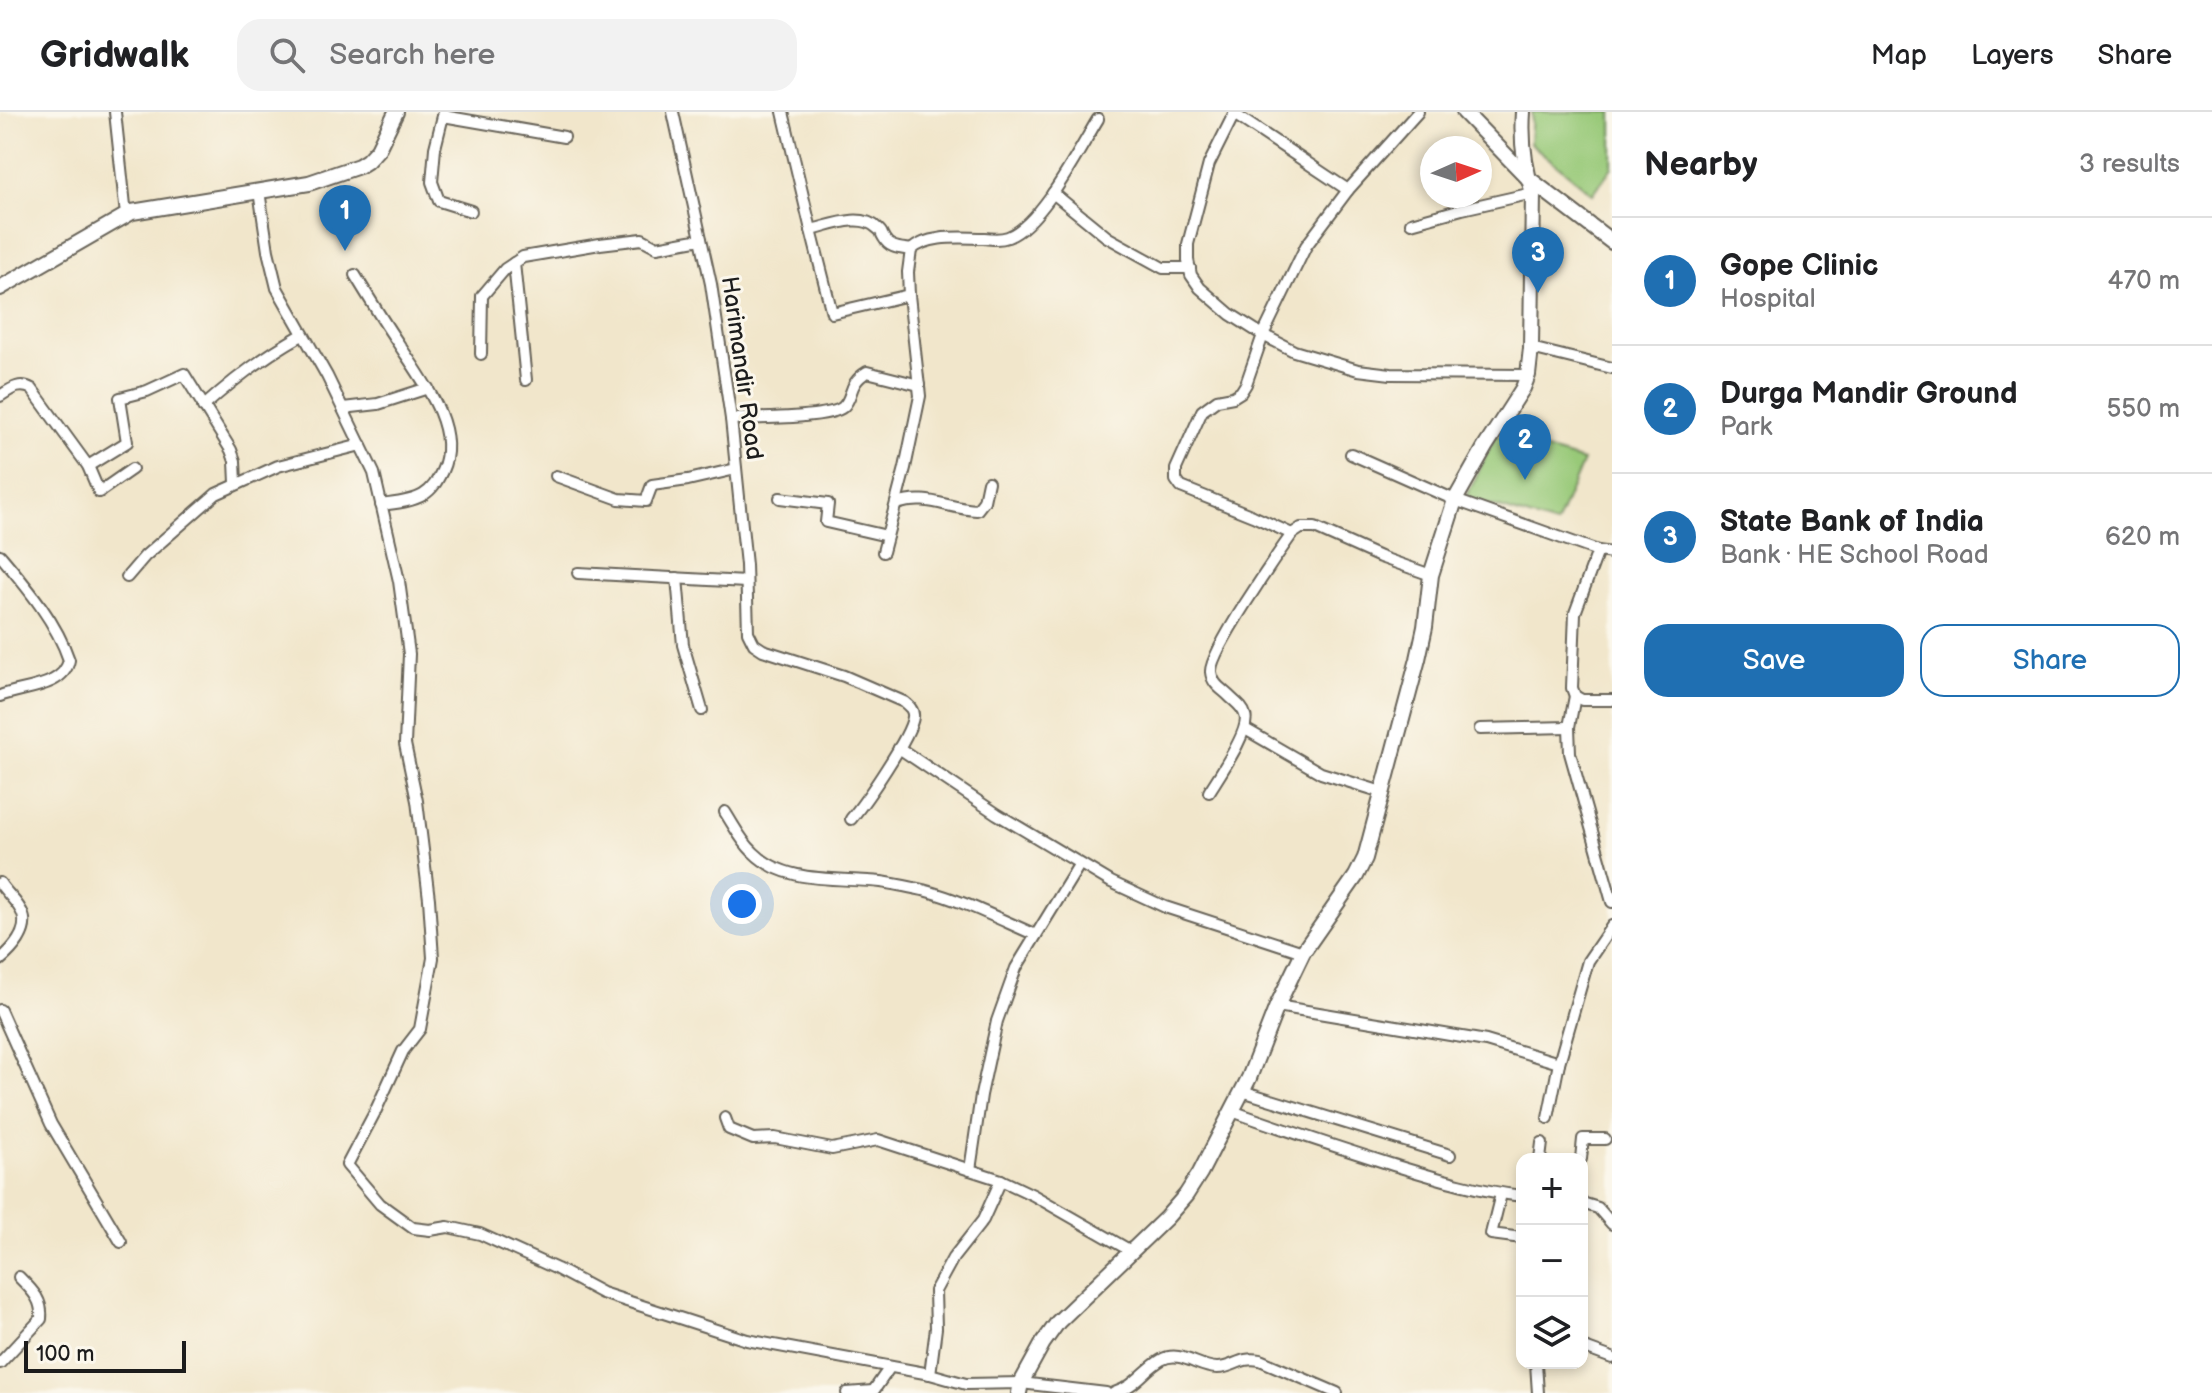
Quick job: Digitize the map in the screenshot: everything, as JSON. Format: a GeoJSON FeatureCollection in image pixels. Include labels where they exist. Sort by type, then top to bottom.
{"type":"FeatureCollection","features":[{"type":"Feature","properties":{"kind":"street"},"geometry":{"type":"LineString","coordinates":[[115,112],[126,215]]}},
{"type":"Feature","properties":{"kind":"street"},"geometry":{"type":"LineString","coordinates":[[0,288],[126,215],[309,183],[359,166],[378,149],[396,112]]}},
{"type":"Feature","properties":{"kind":"street","name":"Harimandir Road"},"geometry":{"type":"LineString","coordinates":[[673,112],[711,284],[731,419],[748,632],[754,644],[763,650],[844,676],[904,702],[911,708],[913,719],[899,748]]}},
{"type":"Feature","properties":{"kind":"street"},"geometry":{"type":"LineString","coordinates":[[783,112],[832,313],[909,295]]}},
{"type":"Feature","properties":{"kind":"street"},"geometry":{"type":"LineString","coordinates":[[1292,534],[1181,487],[1176,480],[1176,469],[1202,411],[1217,400],[1233,397],[1246,384],[1263,335],[1306,246],[1348,190],[1418,112]]}},
{"type":"Feature","properties":{"kind":"street"},"geometry":{"type":"LineString","coordinates":[[1464,112],[1528,178],[1612,242]]}},
{"type":"Feature","properties":{"kind":"street"},"geometry":{"type":"LineString","coordinates":[[1020,1388],[1043,1343],[1058,1322],[1186,1195],[1242,1091],[1303,952],[1365,858],[1421,649],[1431,575],[1455,500],[1528,375],[1533,193],[1521,137],[1523,112]]}},
{"type":"Feature","properties":{"kind":"street"},"geometry":{"type":"LineString","coordinates":[[1348,190],[1234,113],[1209,164],[1188,244],[1191,275],[1200,288],[1230,314],[1294,351],[1374,373],[1528,375]]}},
{"type":"Feature","properties":{"kind":"street"},"geometry":{"type":"LineString","coordinates":[[471,211],[439,201],[432,182],[435,148],[443,114],[564,137]]}},
{"type":"Feature","properties":{"kind":"street"},"geometry":{"type":"LineString","coordinates":[[811,230],[856,220],[870,222],[880,230],[890,246],[911,250],[925,241],[937,239],[1000,239],[1011,236],[1053,193],[1098,119]]}},
{"type":"Feature","properties":{"kind":"street"},"geometry":{"type":"LineString","coordinates":[[259,191],[277,288],[327,376],[374,473],[399,581],[409,654],[405,744],[417,801],[433,958],[420,1029],[403,1051],[347,1165],[380,1204],[413,1228],[430,1230],[448,1227],[480,1234],[602,1293],[747,1340],[930,1374],[966,1384],[1106,1393]]}},
{"type":"Feature","properties":{"kind":"street"},"geometry":{"type":"LineString","coordinates":[[1053,193],[1107,237],[1163,268],[1190,268]]}},
{"type":"Feature","properties":{"kind":"street"},"geometry":{"type":"LineString","coordinates":[[1411,223],[1533,193]]}},
{"type":"Feature","properties":{"kind":"street"},"geometry":{"type":"LineString","coordinates":[[481,354],[482,296],[505,269],[523,257],[642,239],[657,247],[701,239]]}},
{"type":"Feature","properties":{"kind":"street"},"geometry":{"type":"LineString","coordinates":[[883,552],[920,396],[909,295],[911,250]]}},
{"type":"Feature","properties":{"kind":"street"},"geometry":{"type":"LineString","coordinates":[[514,263],[526,380]]}},
{"type":"Feature","properties":{"kind":"street"},"geometry":{"type":"LineString","coordinates":[[355,275],[428,388],[441,417],[447,447],[444,467],[434,486],[421,496],[381,505]]}},
{"type":"Feature","properties":{"kind":"street"},"geometry":{"type":"LineString","coordinates":[[203,407],[266,355],[302,335]]}},
{"type":"Feature","properties":{"kind":"street"},"geometry":{"type":"LineString","coordinates":[[1531,348],[1612,368]]}},
{"type":"Feature","properties":{"kind":"street"},"geometry":{"type":"LineString","coordinates":[[731,419],[805,416],[837,411],[846,404],[858,377],[867,372],[919,385]]}},
{"type":"Feature","properties":{"kind":"street"},"geometry":{"type":"LineString","coordinates":[[88,466],[127,442],[120,398],[147,391],[184,374],[231,450],[236,483]]}},
{"type":"Feature","properties":{"kind":"street"},"geometry":{"type":"LineString","coordinates":[[0,396],[17,386],[32,389],[88,466],[99,492],[132,469]]}},
{"type":"Feature","properties":{"kind":"street"},"geometry":{"type":"LineString","coordinates":[[343,408],[378,404],[428,388]]}},
{"type":"Feature","properties":{"kind":"street"},"geometry":{"type":"LineString","coordinates":[[127,577],[145,556],[216,494],[278,466],[361,445]]}},
{"type":"Feature","properties":{"kind":"street"},"geometry":{"type":"LineString","coordinates":[[1351,454],[1455,500],[1598,551],[1612,553]]}},
{"type":"Feature","properties":{"kind":"street"},"geometry":{"type":"LineString","coordinates":[[556,476],[619,499],[646,501],[652,485],[736,469]]}},
{"type":"Feature","properties":{"kind":"street"},"geometry":{"type":"LineString","coordinates":[[896,504],[924,499],[977,510],[984,501],[988,482]]}},
{"type":"Feature","properties":{"kind":"street"},"geometry":{"type":"LineString","coordinates":[[780,498],[828,504],[826,522],[887,536]]}},
{"type":"Feature","properties":{"kind":"street"},"geometry":{"type":"LineString","coordinates":[[1209,792],[1245,729],[1247,717],[1241,707],[1215,683],[1211,672],[1213,661],[1292,534],[1301,528],[1315,528],[1380,557],[1431,575]]}},
{"type":"Feature","properties":{"kind":"street"},"geometry":{"type":"LineString","coordinates":[[1598,551],[1573,625],[1572,688],[1575,696],[1569,727],[1570,753],[1612,902]]}},
{"type":"Feature","properties":{"kind":"street"},"geometry":{"type":"LineString","coordinates":[[0,555],[48,619],[69,660],[63,674],[54,680],[0,696]]}},
{"type":"Feature","properties":{"kind":"street"},"geometry":{"type":"LineString","coordinates":[[578,573],[746,582]]}},
{"type":"Feature","properties":{"kind":"street"},"geometry":{"type":"LineString","coordinates":[[677,578],[683,645],[702,710]]}},
{"type":"Feature","properties":{"kind":"street"},"geometry":{"type":"LineString","coordinates":[[1575,696],[1582,700],[1612,700]]}},
{"type":"Feature","properties":{"kind":"street"},"geometry":{"type":"LineString","coordinates":[[1480,729],[1569,727]]}},
{"type":"Feature","properties":{"kind":"street"},"geometry":{"type":"LineString","coordinates":[[1245,729],[1321,773],[1382,792]]}},
{"type":"Feature","properties":{"kind":"street"},"geometry":{"type":"LineString","coordinates":[[851,819],[899,748],[997,814],[1111,882],[1165,907],[1303,952]]}},
{"type":"Feature","properties":{"kind":"street"},"geometry":{"type":"LineString","coordinates":[[725,812],[754,854],[784,871],[809,877],[882,882],[922,890],[957,900],[1036,935]]}},
{"type":"Feature","properties":{"kind":"street"},"geometry":{"type":"LineString","coordinates":[[970,1170],[981,1095],[997,1021],[1016,968],[1079,865]]}},
{"type":"Feature","properties":{"kind":"street"},"geometry":{"type":"LineString","coordinates":[[0,883],[20,910],[24,921],[15,946],[0,960]]}},
{"type":"Feature","properties":{"kind":"street"},"geometry":{"type":"LineString","coordinates":[[1548,1118],[1559,1063],[1588,961],[1612,926]]}},
{"type":"Feature","properties":{"kind":"street"},"geometry":{"type":"LineString","coordinates":[[1277,1006],[1486,1041],[1559,1063]]}},
{"type":"Feature","properties":{"kind":"street"},"geometry":{"type":"LineString","coordinates":[[0,1010],[51,1124],[121,1242]]}},
{"type":"Feature","properties":{"kind":"street"},"geometry":{"type":"LineString","coordinates":[[1242,1091],[1450,1155]]}},
{"type":"Feature","properties":{"kind":"street"},"geometry":{"type":"LineString","coordinates":[[1232,1111],[1436,1178],[1516,1195]]}},
{"type":"Feature","properties":{"kind":"street"},"geometry":{"type":"LineString","coordinates":[[725,1118],[729,1129],[753,1139],[775,1138],[832,1149],[878,1140],[1001,1180],[1131,1251]]}},
{"type":"Feature","properties":{"kind":"street"},"geometry":{"type":"LineString","coordinates":[[1582,1153],[1583,1139],[1605,1139]]}},
{"type":"Feature","properties":{"kind":"street"},"geometry":{"type":"LineString","coordinates":[[1541,1153],[1542,1143]]}},
{"type":"Feature","properties":{"kind":"street"},"geometry":{"type":"LineString","coordinates":[[930,1374],[936,1328],[935,1291],[953,1258],[983,1220],[1001,1180]]}},
{"type":"Feature","properties":{"kind":"street"},"geometry":{"type":"LineString","coordinates":[[1501,1194],[1491,1234],[1516,1237]]}},
{"type":"Feature","properties":{"kind":"street"},"geometry":{"type":"LineString","coordinates":[[1588,1205],[1598,1208],[1612,1224]]}},
{"type":"Feature","properties":{"kind":"street"},"geometry":{"type":"LineString","coordinates":[[0,1363],[41,1319],[42,1310],[37,1295],[19,1277]]}},
{"type":"Feature","properties":{"kind":"street"},"geometry":{"type":"LineString","coordinates":[[1588,1349],[1612,1358]]}},
{"type":"Feature","properties":{"kind":"street"},"geometry":{"type":"LineString","coordinates":[[1114,1393],[1124,1390],[1169,1356],[1217,1368],[1251,1358],[1337,1393]]}},
{"type":"Feature","properties":{"kind":"street"},"geometry":{"type":"LineString","coordinates":[[847,1393],[872,1392],[890,1367]]}},
{"type":"Feature","properties":{"kind":"street"},"geometry":{"type":"LineString","coordinates":[[1536,1369],[1538,1393]]}},
{"type":"Feature","properties":{"kind":"green space"},"geometry":{"type":"Polygon","coordinates":[[[1532,112],[1612,112],[1612,167],[1593,194],[1530,143],[1532,112]]]}},
{"type":"Feature","properties":{"kind":"green space"},"geometry":{"type":"Polygon","coordinates":[[[1496,435],[1583,461],[1556,525],[1466,498],[1496,435]]]}},
{"type":"Feature","properties":{"kind":"place","name":"Gope Clinic"},"geometry":{"type":"Point","coordinates":[345,251]}},
{"type":"Feature","properties":{"kind":"place","name":"State Bank of India"},"geometry":{"type":"Point","coordinates":[1538,293]}},
{"type":"Feature","properties":{"kind":"place","name":"Durga Mandir Ground"},"geometry":{"type":"Point","coordinates":[1525,480]}}]}
